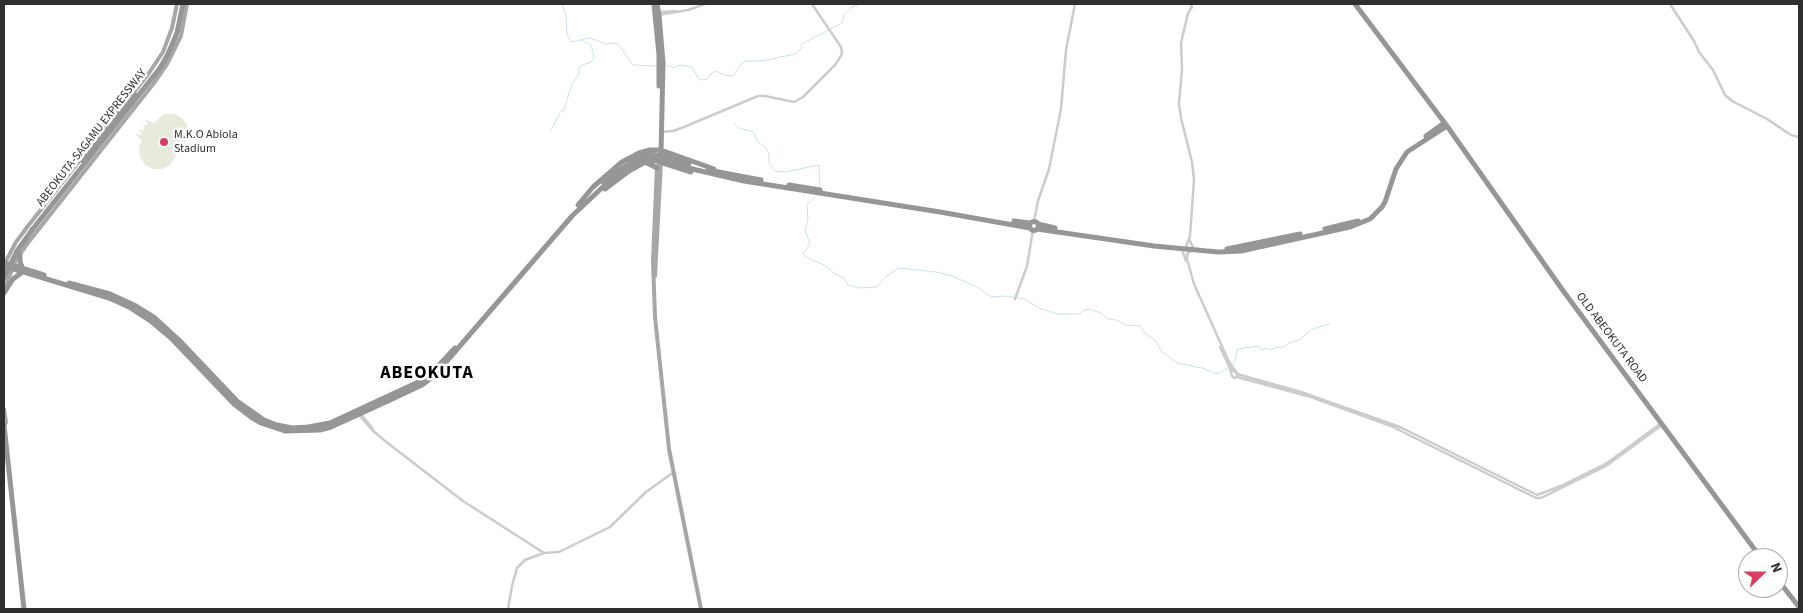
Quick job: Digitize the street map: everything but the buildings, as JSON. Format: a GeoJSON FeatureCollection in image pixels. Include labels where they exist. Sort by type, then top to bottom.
{"type":"FeatureCollection","features":[{"type":"Feature","properties":{"kind":"highway","name":"ABEOKUTA-SAGAMU EXPRESSWAY"},"geometry":{"type":"LineString","coordinates":[[4,272],[14,250],[160,68],[180,23],[180,4]]}},
{"type":"Feature","properties":{"kind":"highway","name":"OLD ABEOKUTA ROAD"},"geometry":{"type":"LineString","coordinates":[[1354,4],[1754,548]]}},
{"type":"Feature","properties":{"kind":"highway"},"geometry":{"type":"LineString","coordinates":[[650,150],[659,144],[661,132],[661,63],[658,11]]}},
{"type":"Feature","properties":{"kind":"highway"},"geometry":{"type":"LineString","coordinates":[[659,162],[661,70]]}},
{"type":"Feature","properties":{"kind":"highway"},"geometry":{"type":"LineString","coordinates":[[580,205],[637,158],[647,154],[665,156],[688,166],[736,178],[819,192],[1183,248],[1231,249],[1350,227],[1370,219],[1385,202],[1402,157],[1444,126]]}},
{"type":"Feature","properties":{"kind":"highway"},"geometry":{"type":"LineString","coordinates":[[659,144],[673,155]]}},
{"type":"Feature","properties":{"kind":"highway"},"geometry":{"type":"LineString","coordinates":[[4,265],[130,305],[165,332],[234,404],[261,424],[285,431],[308,432],[331,427],[422,385],[440,372],[580,205],[592,186],[622,162],[639,153],[659,150],[699,165],[727,171],[736,178]]}},
{"type":"Feature","properties":{"kind":"highway"},"geometry":{"type":"LineString","coordinates":[[580,205],[644,162],[669,164],[715,179],[736,178]]}},
{"type":"Feature","properties":{"kind":"highway"},"geometry":{"type":"LineString","coordinates":[[644,162],[659,168],[669,164]]}},
{"type":"Feature","properties":{"kind":"highway","name":"ABEOKUTA-SAGAMU EXPRESSWAY"},"geometry":{"type":"LineString","coordinates":[[4,278],[17,251],[31,229]]}},
{"type":"Feature","properties":{"kind":"highway"},"geometry":{"type":"LineString","coordinates":[[20,254],[22,271]]}},
{"type":"Feature","properties":{"kind":"highway"},"geometry":{"type":"LineString","coordinates":[[4,292],[13,278],[22,271]]}},
{"type":"Feature","properties":{"kind":"highway"},"geometry":{"type":"LineString","coordinates":[[4,426],[23,609]]}},
{"type":"Feature","properties":{"kind":"highway"},"geometry":{"type":"LineString","coordinates":[[4,454],[23,609]]}},
{"type":"Feature","properties":{"kind":"highway"},"geometry":{"type":"LineString","coordinates":[[1788,593],[1799,607]]}},
{"type":"Feature","properties":{"kind":"main road"},"geometry":{"type":"LineString","coordinates":[[4,292],[20,254],[157,62],[168,39],[180,4]]}},
{"type":"Feature","properties":{"kind":"main road"},"geometry":{"type":"LineString","coordinates":[[4,265],[16,242],[28,226],[167,64],[181,36],[188,4]]}},
{"type":"Feature","properties":{"kind":"main road"},"geometry":{"type":"LineString","coordinates":[[659,162],[653,276],[655,317],[674,472],[702,609]]}},
{"type":"Feature","properties":{"kind":"main road"},"geometry":{"type":"LineString","coordinates":[[662,373],[673,454],[690,551]]}},
{"type":"Feature","properties":{"kind":"main road"},"geometry":{"type":"LineString","coordinates":[[4,409],[6,422],[4,426]]}},
{"type":"Feature","properties":{"kind":"street"},"geometry":{"type":"LineString","coordinates":[[658,11],[683,10],[701,4]]}},
{"type":"Feature","properties":{"kind":"street"},"geometry":{"type":"LineString","coordinates":[[658,11],[689,10],[705,4]]}},
{"type":"Feature","properties":{"kind":"street"},"geometry":{"type":"LineString","coordinates":[[661,132],[673,131],[684,127],[760,96],[789,102],[800,100],[820,82],[840,59],[842,50],[812,4]]}},
{"type":"Feature","properties":{"kind":"street"},"geometry":{"type":"LineString","coordinates":[[1016,298],[1027,266],[1038,201],[1049,169],[1062,109],[1066,50],[1075,4]]}},
{"type":"Feature","properties":{"kind":"street"},"geometry":{"type":"LineString","coordinates":[[1191,4],[1192,7],[1188,13],[1181,43],[1182,68],[1179,104],[1191,157],[1194,180],[1189,239],[1193,248],[1187,257],[1194,284],[1230,367],[1232,377],[1237,374]]}},
{"type":"Feature","properties":{"kind":"street"},"geometry":{"type":"LineString","coordinates":[[1670,4],[1726,95],[1732,101],[1767,119],[1791,135],[1799,137]]}},
{"type":"Feature","properties":{"kind":"street"},"geometry":{"type":"LineString","coordinates":[[1189,239],[1183,248],[1196,293],[1230,367],[1237,374],[1311,397],[1391,426],[1536,498],[1540,498],[1606,466],[1662,424]]}},
{"type":"Feature","properties":{"kind":"street"},"geometry":{"type":"LineString","coordinates":[[359,413],[374,430],[408,458],[479,511],[544,553]]}},
{"type":"Feature","properties":{"kind":"street"},"geometry":{"type":"LineString","coordinates":[[508,609],[517,568],[525,560],[544,553],[559,552],[610,527],[646,492],[674,472]]}},
{"type":"Feature","properties":{"kind":"shaded area","name":"M.K.O Abiola Stadium"},"geometry":{"type":"Polygon","coordinates":[[[164,114],[175,114],[182,118],[188,126],[189,137],[170,165],[162,169],[153,169],[145,165],[140,157],[139,146],[142,141],[136,135],[137,133],[140,135],[142,133],[139,131],[140,129],[143,131],[145,128],[144,124],[146,126],[148,123],[145,122],[146,120],[154,123],[164,114]]]}},
{"type":"Feature","properties":{"kind":"waterway"},"geometry":{"type":"LineString","coordinates":[[562,4],[566,15],[567,34],[571,42],[590,38],[606,44],[618,44],[633,65],[657,66]]}},
{"type":"Feature","properties":{"kind":"waterway"},"geometry":{"type":"LineString","coordinates":[[666,66],[673,68],[680,65],[692,67],[701,80],[707,79],[712,73],[717,71],[724,75],[733,76],[745,61],[762,61],[795,54],[801,49],[802,44],[842,23],[844,14],[852,7],[861,4]]}},
{"type":"Feature","properties":{"kind":"waterway"},"geometry":{"type":"LineString","coordinates":[[551,130],[561,111],[564,110],[572,84],[579,74],[580,66],[591,62],[594,57],[591,45],[581,40]]}},
{"type":"Feature","properties":{"kind":"waterway"},"geometry":{"type":"LineString","coordinates":[[734,124],[739,128],[753,132],[758,142],[766,148],[769,154],[769,163],[775,171],[785,172],[819,165],[820,187]]}},
{"type":"Feature","properties":{"kind":"waterway"},"geometry":{"type":"LineString","coordinates":[[817,195],[807,205],[808,219],[805,230],[810,244],[803,254],[843,277],[848,285],[860,288],[877,287],[885,277],[899,268],[937,272],[952,276],[979,288],[991,297],[1007,296],[1024,299],[1041,309],[1058,314],[1079,314],[1084,310],[1090,309],[1101,313],[1108,319],[1117,320],[1126,325],[1140,326],[1146,334],[1156,341],[1161,351],[1177,363],[1202,368],[1218,374],[1229,367]]}},
{"type":"Feature","properties":{"kind":"waterway"},"geometry":{"type":"LineString","coordinates":[[1233,365],[1238,349],[1258,346],[1263,350],[1266,348],[1271,350],[1276,347],[1282,348],[1289,343],[1300,340],[1313,329],[1329,324]]}},
{"type":"Feature","properties":{"kind":"place","name":"M.K.O Abiola Stadium"},"geometry":{"type":"Point","coordinates":[164,142]}},
{"type":"Feature","properties":{"kind":"district","name":"ABEOKUTA"},"geometry":{"type":"Point","coordinates":[427,374]}}]}
